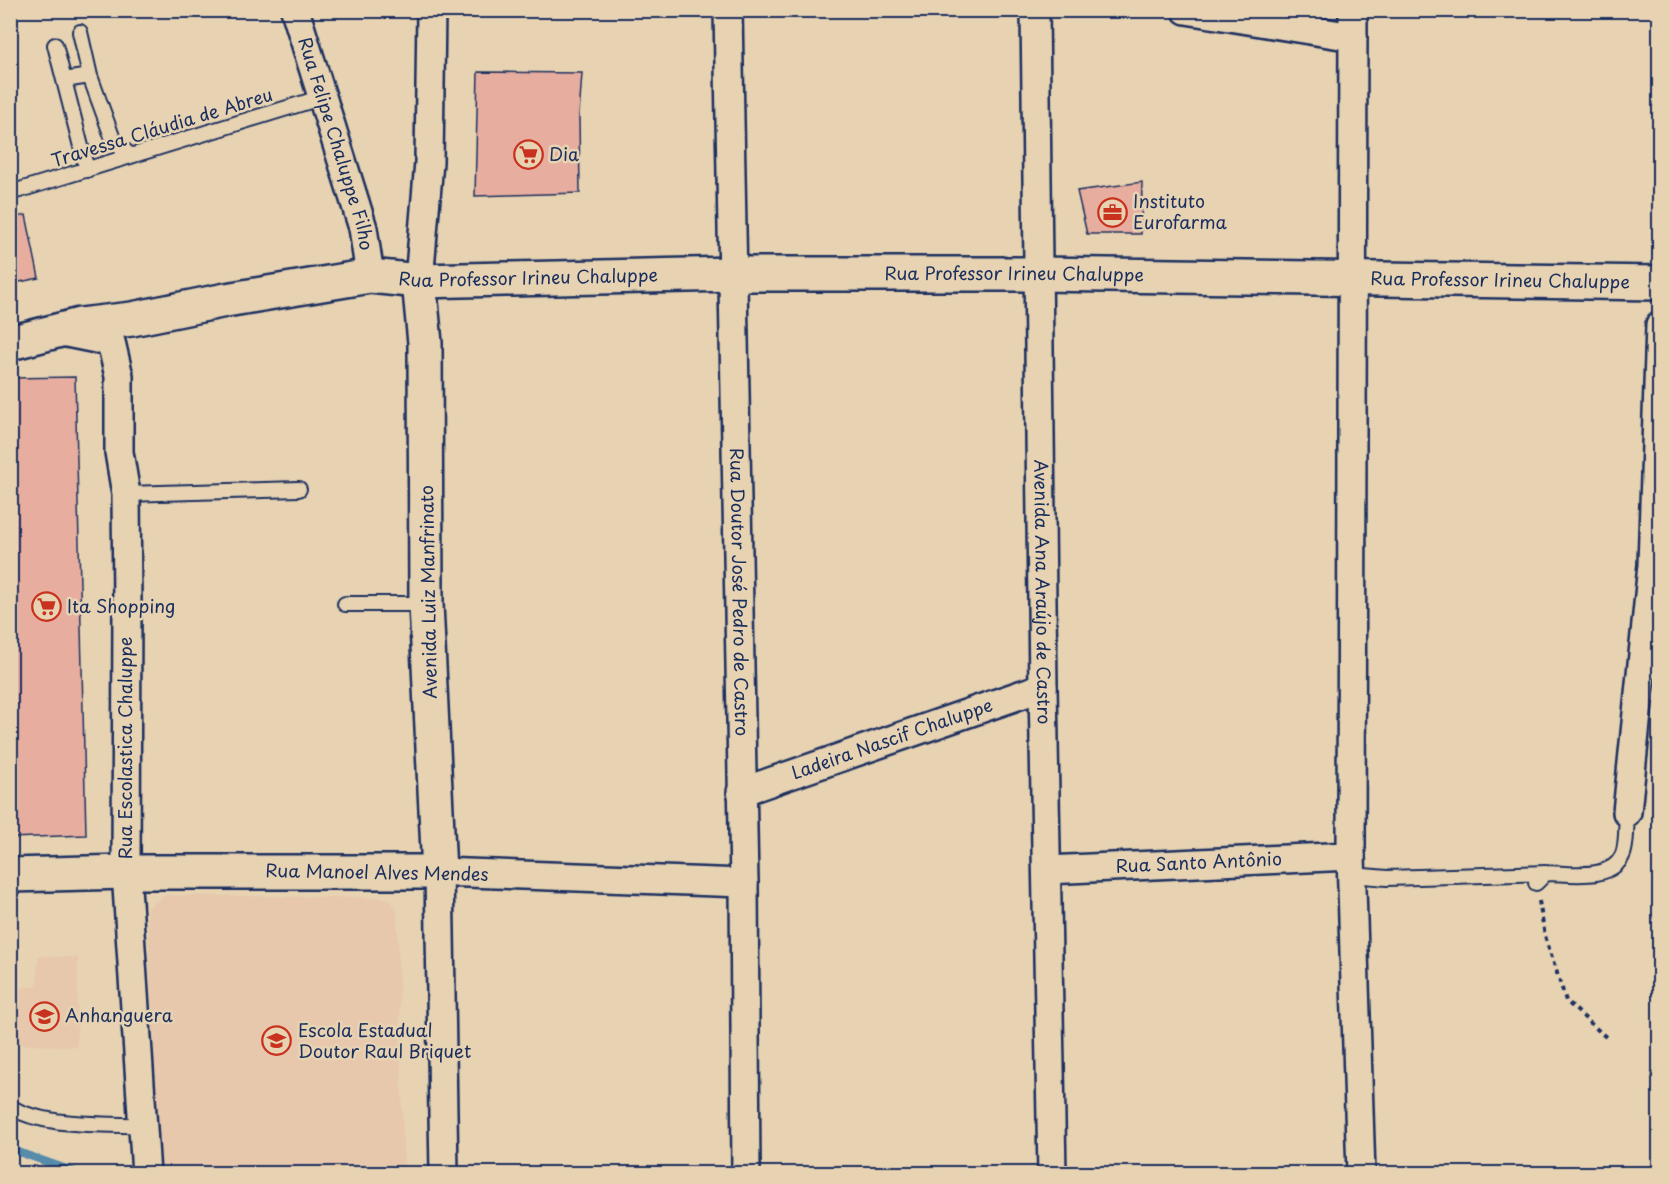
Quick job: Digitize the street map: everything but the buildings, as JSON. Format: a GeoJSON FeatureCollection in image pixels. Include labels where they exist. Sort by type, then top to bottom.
{"type":"FeatureCollection","features":[{"type":"Feature","properties":{"kind":"street","name":"Rua Felipe Chaluppe Filho"},"geometry":{"type":"LineString","coordinates":[[295,10],[363,228],[370,276]]}},
{"type":"Feature","properties":{"kind":"street","name":"Avenida Luiz Manfrinato"},"geometry":{"type":"LineString","coordinates":[[431,10],[429,162],[419,281],[425,342],[426,604],[439,872],[444,1173]]}},
{"type":"Feature","properties":{"kind":"street","name":"Rua Doutor José Pedro de Castro"},"geometry":{"type":"LineString","coordinates":[[728,10],[747,1173]]}},
{"type":"Feature","properties":{"kind":"street","name":"Avenida Ana Araújo de Castro"},"geometry":{"type":"LineString","coordinates":[[1035,10],[1043,687],[1052,1173]]}},
{"type":"Feature","properties":{"kind":"street"},"geometry":{"type":"LineString","coordinates":[[1186,10],[1353,37]]}},
{"type":"Feature","properties":{"kind":"street"},"geometry":{"type":"LineString","coordinates":[[1353,10],[1351,866],[1361,1173]]}},
{"type":"Feature","properties":{"kind":"street","name":"Rua Professor Irineu Chaluppe"},"geometry":{"type":"LineString","coordinates":[[10,343],[80,325],[132,319],[226,300],[370,276],[419,281],[734,274],[1038,274],[1659,283]]}},
{"type":"Feature","properties":{"kind":"street"},"geometry":{"type":"LineString","coordinates":[[1627,812],[1652,565],[1659,325]]}},
{"type":"Feature","properties":{"kind":"street","name":"Rua Escolastica Chaluppe"},"geometry":{"type":"LineString","coordinates":[[58,331],[111,342],[119,376],[119,452],[126,494],[126,872],[146,1173]]}},
{"type":"Feature","properties":{"kind":"street","name":"Ladeira Nascif Chaluppe"},"geometry":{"type":"LineString","coordinates":[[741,792],[1043,687]]}},
{"type":"Feature","properties":{"kind":"street","name":"Rua Santo Antônio"},"geometry":{"type":"LineString","coordinates":[[1047,870],[1351,866]]}},
{"type":"Feature","properties":{"kind":"street","name":"Rua Manoel Alves Mendes"},"geometry":{"type":"LineString","coordinates":[[10,874],[439,872],[744,883]]}},
{"type":"Feature","properties":{"kind":"lane"},"geometry":{"type":"LineString","coordinates":[[80,32],[90,76],[114,142],[131,156]]}},
{"type":"Feature","properties":{"kind":"lane"},"geometry":{"type":"LineString","coordinates":[[56,45],[87,170]]}},
{"type":"Feature","properties":{"kind":"lane"},"geometry":{"type":"LineString","coordinates":[[64,80],[90,76]]}},
{"type":"Feature","properties":{"kind":"lane","name":"Travessa Cláudia de Abreu"},"geometry":{"type":"LineString","coordinates":[[10,193],[323,97]]}},
{"type":"Feature","properties":{"kind":"lane"},"geometry":{"type":"LineString","coordinates":[[126,494],[299,489]]}},
{"type":"Feature","properties":{"kind":"lane"},"geometry":{"type":"LineString","coordinates":[[345,604],[426,604]]}},
{"type":"Feature","properties":{"kind":"lane"},"geometry":{"type":"LineString","coordinates":[[1351,866],[1387,878],[1541,878],[1596,873],[1613,868],[1623,854],[1627,812]]}},
{"type":"Feature","properties":{"kind":"lane"},"geometry":{"type":"LineString","coordinates":[[10,1107],[31,1117],[57,1121],[143,1126]]}},
{"type":"Feature","properties":{"kind":"path"},"geometry":{"type":"LineString","coordinates":[[1541,878],[1545,936],[1566,1001],[1608,1039]]}},
{"type":"Feature","properties":{"kind":"shaded area","name":"Escola Estadual Doutor Raul Briquet"},"geometry":{"type":"Polygon","coordinates":[[[165,895],[388,898],[397,909],[404,1173],[160,1173],[147,908],[165,895]]]}},
{"type":"Feature","properties":{"kind":"shaded area","name":"Anhanguera"},"geometry":{"type":"Polygon","coordinates":[[[38,956],[78,957],[77,1047],[11,1044],[11,989],[37,986],[38,956]]]}},
{"type":"Feature","properties":{"kind":"waterway"},"geometry":{"type":"LineString","coordinates":[[10,1149],[81,1174]]}},
{"type":"Feature","properties":{"kind":"place","name":"Dia"},"geometry":{"type":"Point","coordinates":[528,155]}},
{"type":"Feature","properties":{"kind":"place","name":"Instituto Eurofarma"},"geometry":{"type":"Point","coordinates":[1112,212]}},
{"type":"Feature","properties":{"kind":"place","name":"Ita Shopping"},"geometry":{"type":"Point","coordinates":[46,607]}},
{"type":"Feature","properties":{"kind":"place","name":"Anhanguera"},"geometry":{"type":"Point","coordinates":[44,1016]}},
{"type":"Feature","properties":{"kind":"place","name":"Escola Estadual Doutor Raul Briquet"},"geometry":{"type":"Point","coordinates":[277,1041]}}]}
